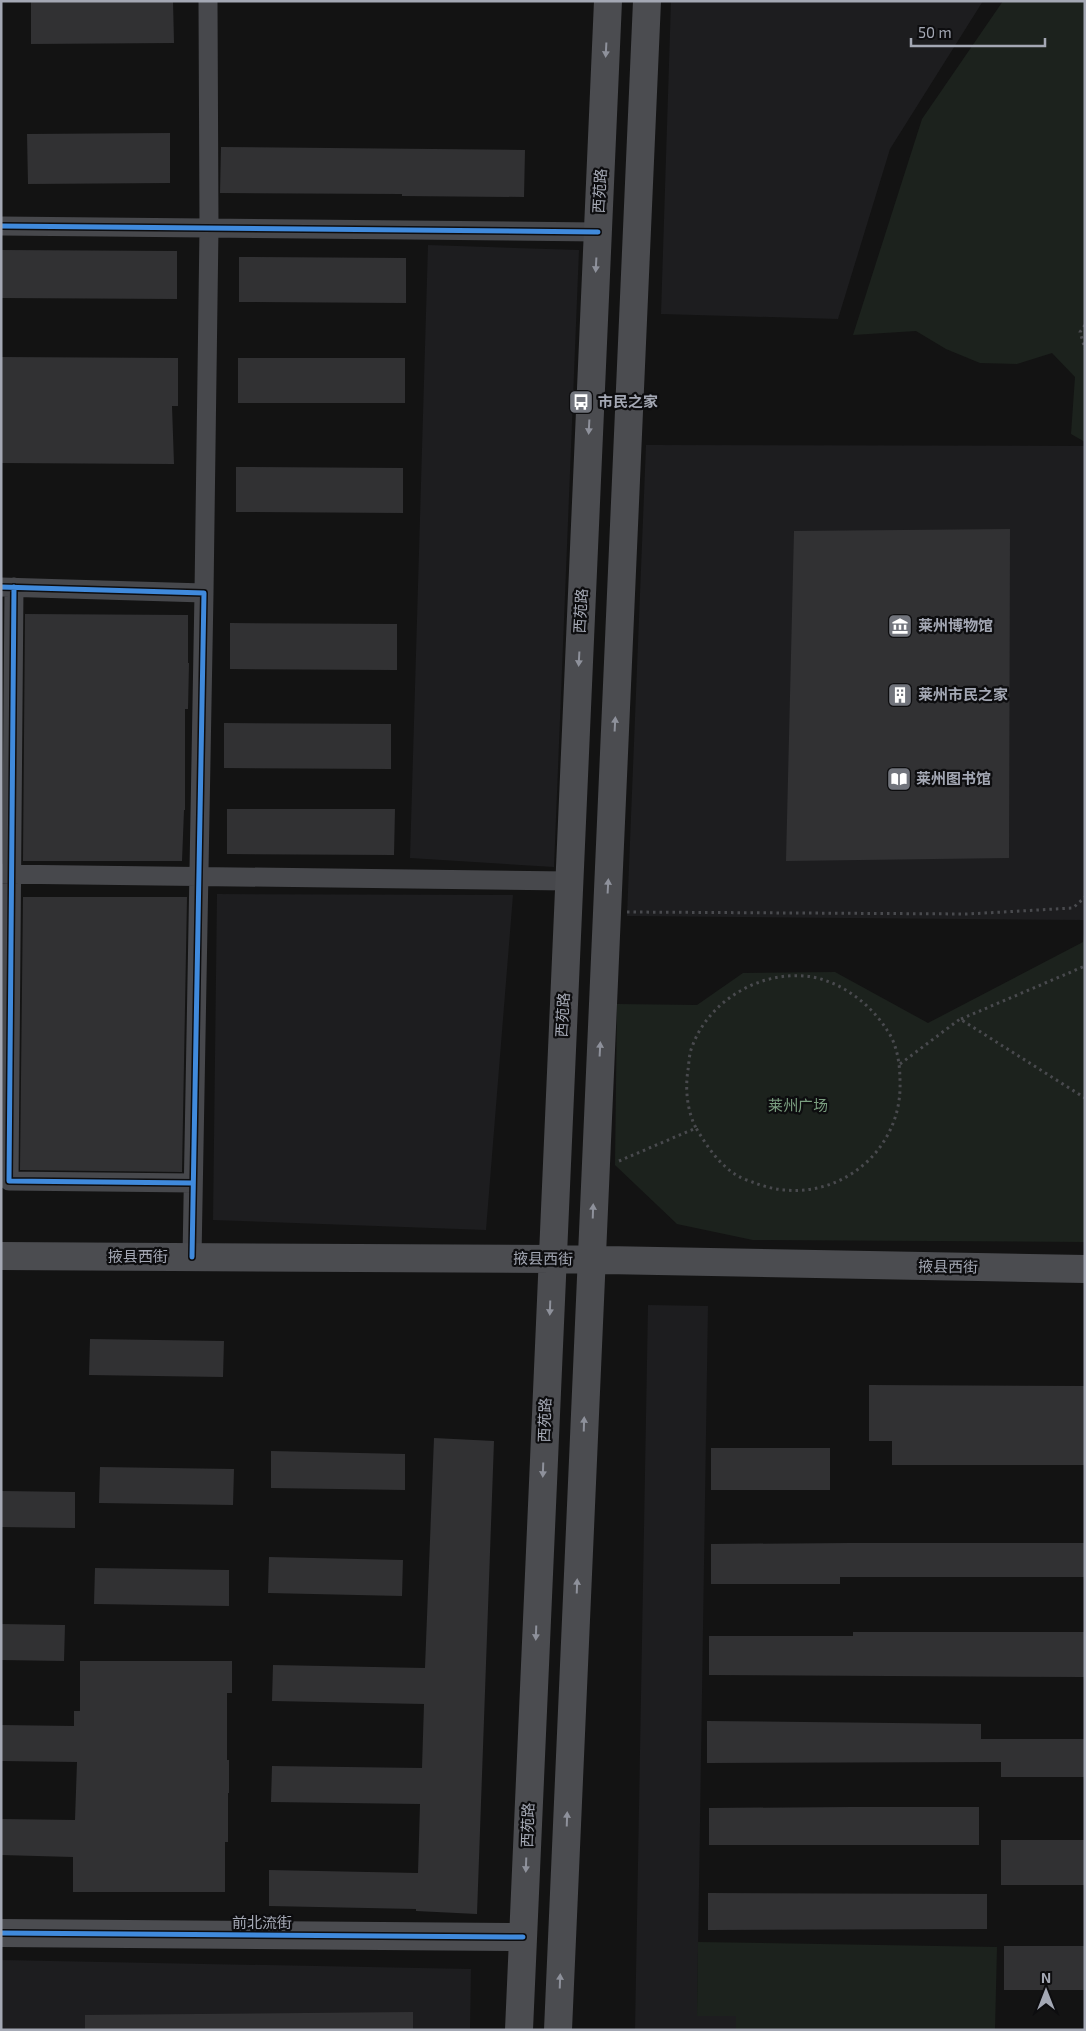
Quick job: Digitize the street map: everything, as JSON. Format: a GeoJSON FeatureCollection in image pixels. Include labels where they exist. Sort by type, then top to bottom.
{"type":"FeatureCollection","features":[{"type":"Feature","properties":{"kind":"main road","name":"西苑路"},"geometry":{"type":"LineString","coordinates":[[519,2030],[608,1]]}},
{"type":"Feature","properties":{"kind":"main road"},"geometry":{"type":"LineString","coordinates":[[558,2030],[647,1]]}},
{"type":"Feature","properties":{"kind":"main road","name":"掖县西街"},"geometry":{"type":"LineString","coordinates":[[1,1256],[552,1259],[1085,1269]]}},
{"type":"Feature","properties":{"kind":"main road","name":"前北流街"},"geometry":{"type":"LineString","coordinates":[[1,1933],[523,1938]]}},
{"type":"Feature","properties":{"kind":"street"},"geometry":{"type":"LineString","coordinates":[[192,1257],[209,228],[208,1]]}},
{"type":"Feature","properties":{"kind":"street"},"geometry":{"type":"LineString","coordinates":[[1,226],[598,232]]}},
{"type":"Feature","properties":{"kind":"street"},"geometry":{"type":"LineString","coordinates":[[194,1184],[5,1181],[8,587],[204,593]]}},
{"type":"Feature","properties":{"kind":"street"},"geometry":{"type":"LineString","coordinates":[[7,874],[569,881]]}},
{"type":"Feature","properties":{"kind":"path"},"geometry":{"type":"LineString","coordinates":[[1085,325],[1080,332],[1085,349]]}},
{"type":"Feature","properties":{"kind":"path"},"geometry":{"type":"LineString","coordinates":[[607,912],[968,914],[1073,908],[1085,897]]}},
{"type":"Feature","properties":{"kind":"path"},"geometry":{"type":"LineString","coordinates":[[900,1064],[960,1019],[1085,966]]}},
{"type":"Feature","properties":{"kind":"path"},"geometry":{"type":"LineString","coordinates":[[805,976],[838,985],[870,1008],[888,1031],[900,1064],[901,1098],[891,1131],[871,1159],[843,1179],[808,1190],[772,1189],[738,1176],[710,1152],[696,1128],[692,1120],[685,1084],[692,1048],[709,1016],[737,992],[771,978],[805,976]]}},
{"type":"Feature","properties":{"kind":"path"},"geometry":{"type":"LineString","coordinates":[[960,1019],[1085,1098]]}},
{"type":"Feature","properties":{"kind":"path"},"geometry":{"type":"LineString","coordinates":[[595,1171],[696,1128]]}},
{"type":"Feature","properties":{"kind":"shaded area"},"geometry":{"type":"Polygon","coordinates":[[[671,1],[983,1],[890,149],[838,319],[661,314],[671,1]]]}},
{"type":"Feature","properties":{"kind":"shaded area"},"geometry":{"type":"Polygon","coordinates":[[[428,245],[579,250],[554,867],[410,858],[428,245]]]}},
{"type":"Feature","properties":{"kind":"shaded area"},"geometry":{"type":"Polygon","coordinates":[[[646,445],[1085,446],[1085,920],[627,916],[646,445]]]}},
{"type":"Feature","properties":{"kind":"shaded area"},"geometry":{"type":"Polygon","coordinates":[[[217,894],[513,895],[486,1230],[213,1220],[217,894]]]}},
{"type":"Feature","properties":{"kind":"shaded area"},"geometry":{"type":"Polygon","coordinates":[[[648,1305],[708,1306],[697,2016],[737,2016],[736,2030],[635,2030],[648,1305]]]}},
{"type":"Feature","properties":{"kind":"shaded area"},"geometry":{"type":"Polygon","coordinates":[[[1,1960],[471,1969],[470,2030],[1,2030],[1,1960]]]}},
{"type":"Feature","properties":{"kind":"green space"},"geometry":{"type":"Polygon","coordinates":[[[1003,1],[1085,1],[1085,442],[1071,434],[1075,377],[1052,353],[1017,364],[980,363],[946,349],[916,331],[853,335],[922,119],[1003,1]]]}},
{"type":"Feature","properties":{"kind":"green space","name":"莱州广场"},"geometry":{"type":"Polygon","coordinates":[[[1085,925],[1085,1242],[753,1240],[677,1224],[615,1165],[617,1004],[697,1005],[743,973],[835,972],[928,1023],[1083,942],[1085,925]]]}},
{"type":"Feature","properties":{"kind":"green space"},"geometry":{"type":"Polygon","coordinates":[[[698,1942],[997,1947],[995,2030],[736,2030],[736,2016],[697,2016],[698,1942]]]}},
{"type":"Feature","properties":{"kind":"building"},"geometry":{"type":"Polygon","coordinates":[[[31,1],[173,1],[174,43],[31,44],[31,1]]]}},
{"type":"Feature","properties":{"kind":"building"},"geometry":{"type":"Polygon","coordinates":[[[170,133],[170,183],[28,184],[27,134],[170,133]]]}},
{"type":"Feature","properties":{"kind":"building"},"geometry":{"type":"Polygon","coordinates":[[[221,147],[525,150],[524,197],[220,193],[221,147]]]}},
{"type":"Feature","properties":{"kind":"building"},"geometry":{"type":"Polygon","coordinates":[[[1,250],[177,251],[177,299],[1,298],[1,250]]]}},
{"type":"Feature","properties":{"kind":"building"},"geometry":{"type":"Polygon","coordinates":[[[239,257],[406,258],[406,303],[239,302],[239,257]]]}},
{"type":"Feature","properties":{"kind":"building"},"geometry":{"type":"Polygon","coordinates":[[[1,357],[178,358],[178,406],[172,406],[174,464],[1,463],[1,357]]]}},
{"type":"Feature","properties":{"kind":"building"},"geometry":{"type":"Polygon","coordinates":[[[238,358],[405,358],[405,403],[238,403],[238,358]]]}},
{"type":"Feature","properties":{"kind":"building"},"geometry":{"type":"Polygon","coordinates":[[[236,467],[403,468],[403,513],[236,512],[236,467]]]}},
{"type":"Feature","properties":{"kind":"building","name":"莱州市民之家"},"geometry":{"type":"Polygon","coordinates":[[[1010,529],[1009,858],[786,861],[794,531],[1010,529]]]}},
{"type":"Feature","properties":{"kind":"building"},"geometry":{"type":"Polygon","coordinates":[[[25,614],[188,615],[188,709],[185,709],[185,810],[182,861],[23,861],[25,614]]]}},
{"type":"Feature","properties":{"kind":"building"},"geometry":{"type":"Polygon","coordinates":[[[230,623],[397,624],[397,670],[230,669],[230,623]]]}},
{"type":"Feature","properties":{"kind":"building"},"geometry":{"type":"Polygon","coordinates":[[[224,723],[391,724],[391,769],[224,768],[224,723]]]}},
{"type":"Feature","properties":{"kind":"building"},"geometry":{"type":"Polygon","coordinates":[[[227,809],[395,809],[394,855],[227,854],[227,809]]]}},
{"type":"Feature","properties":{"kind":"building"},"geometry":{"type":"Polygon","coordinates":[[[23,897],[187,897],[182,1172],[20,1170],[23,897]]]}},
{"type":"Feature","properties":{"kind":"building"},"geometry":{"type":"Polygon","coordinates":[[[90,1339],[224,1341],[223,1377],[89,1375],[90,1339]]]}},
{"type":"Feature","properties":{"kind":"building"},"geometry":{"type":"Polygon","coordinates":[[[869,1385],[1085,1386],[1085,1465],[892,1465],[892,1441],[869,1441],[869,1385]]]}},
{"type":"Feature","properties":{"kind":"building"},"geometry":{"type":"Polygon","coordinates":[[[434,1438],[494,1441],[477,1914],[416,1911],[416,1909],[269,1906],[269,1870],[418,1873],[420,1804],[271,1802],[272,1766],[422,1768],[424,1704],[272,1701],[273,1665],[425,1668],[434,1438]]]}},
{"type":"Feature","properties":{"kind":"building"},"geometry":{"type":"Polygon","coordinates":[[[711,1448],[830,1448],[830,1490],[711,1490],[711,1448]]]}},
{"type":"Feature","properties":{"kind":"building"},"geometry":{"type":"Polygon","coordinates":[[[271,1451],[405,1454],[405,1490],[271,1488],[271,1451]]]}},
{"type":"Feature","properties":{"kind":"building"},"geometry":{"type":"Polygon","coordinates":[[[100,1467],[234,1469],[233,1505],[99,1503],[100,1467]]]}},
{"type":"Feature","properties":{"kind":"building"},"geometry":{"type":"Polygon","coordinates":[[[1,1491],[75,1492],[75,1528],[1,1527],[1,1491]]]}},
{"type":"Feature","properties":{"kind":"building"},"geometry":{"type":"Polygon","coordinates":[[[1085,1543],[1085,1577],[840,1577],[840,1584],[711,1584],[711,1544],[1085,1543]]]}},
{"type":"Feature","properties":{"kind":"building"},"geometry":{"type":"Polygon","coordinates":[[[269,1557],[403,1560],[402,1596],[268,1593],[269,1557]]]}},
{"type":"Feature","properties":{"kind":"building"},"geometry":{"type":"Polygon","coordinates":[[[95,1568],[229,1570],[229,1606],[94,1604],[95,1568]]]}},
{"type":"Feature","properties":{"kind":"building"},"geometry":{"type":"Polygon","coordinates":[[[1,1624],[65,1625],[64,1661],[1,1660],[1,1624]]]}},
{"type":"Feature","properties":{"kind":"building"},"geometry":{"type":"Polygon","coordinates":[[[853,1632],[1085,1632],[1085,1677],[709,1675],[709,1636],[853,1636],[853,1632]]]}},
{"type":"Feature","properties":{"kind":"building"},"geometry":{"type":"Polygon","coordinates":[[[80,1661],[232,1661],[232,1693],[227,1693],[229,1793],[228,1842],[225,1842],[225,1892],[73,1892],[73,1857],[1,1855],[1,1819],[75,1820],[77,1762],[1,1761],[1,1725],[74,1726],[74,1711],[80,1711],[80,1661]]]}},
{"type":"Feature","properties":{"kind":"building"},"geometry":{"type":"Polygon","coordinates":[[[707,1721],[981,1724],[981,1739],[1085,1739],[1085,1777],[1001,1777],[1001,1762],[707,1763],[707,1721]]]}},
{"type":"Feature","properties":{"kind":"building"},"geometry":{"type":"Polygon","coordinates":[[[979,1807],[979,1845],[709,1845],[709,1808],[979,1807]]]}},
{"type":"Feature","properties":{"kind":"building"},"geometry":{"type":"Polygon","coordinates":[[[1001,1840],[1085,1840],[1085,1885],[1001,1885],[1001,1840]]]}},
{"type":"Feature","properties":{"kind":"building"},"geometry":{"type":"Polygon","coordinates":[[[708,1893],[987,1894],[987,1929],[708,1930],[708,1893]]]}},
{"type":"Feature","properties":{"kind":"building"},"geometry":{"type":"Polygon","coordinates":[[[1004,1946],[1085,1946],[1085,1990],[1004,1990],[1004,1946]]]}},
{"type":"Feature","properties":{"kind":"building"},"geometry":{"type":"Polygon","coordinates":[[[413,2012],[413,2030],[85,2030],[85,2015],[413,2012]]]}},
{"type":"Feature","properties":{"kind":"cycle path"},"geometry":{"type":"LineString","coordinates":[[1,226],[598,232]]}},
{"type":"Feature","properties":{"kind":"cycle path"},"geometry":{"type":"LineString","coordinates":[[1,587],[204,593],[192,1257]]}},
{"type":"Feature","properties":{"kind":"cycle path"},"geometry":{"type":"LineString","coordinates":[[14,587],[9,1181],[193,1183]]}},
{"type":"Feature","properties":{"kind":"cycle path"},"geometry":{"type":"LineString","coordinates":[[1,1933],[523,1937]]}},
{"type":"Feature","properties":{"kind":"place","name":"市民之家"},"geometry":{"type":"Point","coordinates":[581,402]}},
{"type":"Feature","properties":{"kind":"place","name":"莱州博物馆"},"geometry":{"type":"Point","coordinates":[900,626]}},
{"type":"Feature","properties":{"kind":"place","name":"莱州市民之家"},"geometry":{"type":"Point","coordinates":[900,695]}},
{"type":"Feature","properties":{"kind":"place","name":"莱州图书馆"},"geometry":{"type":"Point","coordinates":[899,779]}}]}
